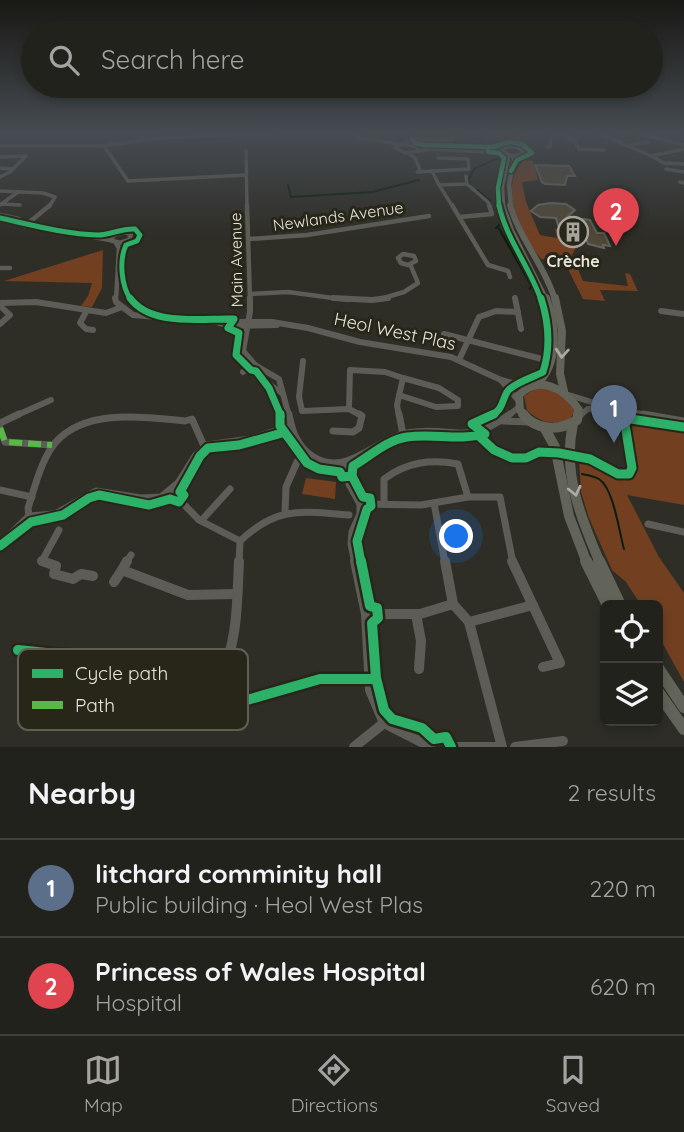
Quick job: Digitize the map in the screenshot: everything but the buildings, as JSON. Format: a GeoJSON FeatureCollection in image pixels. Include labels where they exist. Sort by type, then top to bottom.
{"type":"FeatureCollection","features":[{"type":"Feature","properties":{"kind":"main road"},"geometry":{"type":"LineString","coordinates":[[506,168],[502,185],[503,211],[547,295],[554,332],[551,366],[545,377],[531,386],[519,404],[554,446],[568,514],[606,600]]}},
{"type":"Feature","properties":{"kind":"main road"},"geometry":{"type":"LineString","coordinates":[[512,168],[509,208],[516,227],[556,297],[562,326],[560,381],[575,402],[576,421],[569,439],[575,492],[591,543],[618,600]]}},
{"type":"Feature","properties":{"kind":"main road"},"geometry":{"type":"LineString","coordinates":[[531,386],[550,386],[566,393]]}},
{"type":"Feature","properties":{"kind":"main road"},"geometry":{"type":"LineString","coordinates":[[539,425],[564,429],[576,421]]}},
{"type":"Feature","properties":{"kind":"main road"},"geometry":{"type":"LineString","coordinates":[[663,676],[684,707]]}},
{"type":"Feature","properties":{"kind":"main road"},"geometry":{"type":"LineString","coordinates":[[663,699],[684,729]]}},
{"type":"Feature","properties":{"kind":"street"},"geometry":{"type":"LineString","coordinates":[[0,168],[13,169]]}},
{"type":"Feature","properties":{"kind":"street"},"geometry":{"type":"LineString","coordinates":[[119,168],[128,181],[246,175]]}},
{"type":"Feature","properties":{"kind":"street","name":"Main Avenue"},"geometry":{"type":"LineString","coordinates":[[246,168],[250,294],[243,351],[255,365]]}},
{"type":"Feature","properties":{"kind":"street"},"geometry":{"type":"LineString","coordinates":[[418,168],[419,172],[469,168]]}},
{"type":"Feature","properties":{"kind":"street"},"geometry":{"type":"LineString","coordinates":[[0,177],[13,169]]}},
{"type":"Feature","properties":{"kind":"street"},"geometry":{"type":"LineString","coordinates":[[666,169],[684,172]]}},
{"type":"Feature","properties":{"kind":"street"},"geometry":{"type":"LineString","coordinates":[[432,171],[488,265]]}},
{"type":"Feature","properties":{"kind":"street"},"geometry":{"type":"LineString","coordinates":[[460,217],[492,214],[488,202],[467,184],[466,176]]}},
{"type":"Feature","properties":{"kind":"street"},"geometry":{"type":"LineString","coordinates":[[439,185],[467,184]]}},
{"type":"Feature","properties":{"kind":"street"},"geometry":{"type":"LineString","coordinates":[[0,191],[43,193],[55,197],[48,208],[25,226]]}},
{"type":"Feature","properties":{"kind":"street"},"geometry":{"type":"LineString","coordinates":[[1,204],[18,192]]}},
{"type":"Feature","properties":{"kind":"street"},"geometry":{"type":"LineString","coordinates":[[1,204],[20,205]]}},
{"type":"Feature","properties":{"kind":"street","name":"Newlands Avenue"},"geometry":{"type":"LineString","coordinates":[[249,240],[429,216]]}},
{"type":"Feature","properties":{"kind":"street"},"geometry":{"type":"LineString","coordinates":[[0,218],[25,226],[94,237],[130,233],[131,238],[118,246]]}},
{"type":"Feature","properties":{"kind":"street"},"geometry":{"type":"LineString","coordinates":[[0,218],[19,219]]}},
{"type":"Feature","properties":{"kind":"street"},"geometry":{"type":"LineString","coordinates":[[0,324],[9,318],[1,307],[2,303],[36,302],[106,313],[122,307],[116,302],[118,246],[112,237]]}},
{"type":"Feature","properties":{"kind":"street"},"geometry":{"type":"LineString","coordinates":[[250,294],[285,292],[376,301],[400,296],[418,283],[410,264]]}},
{"type":"Feature","properties":{"kind":"street"},"geometry":{"type":"LineString","coordinates":[[480,266],[488,265],[508,271],[510,277]]}},
{"type":"Feature","properties":{"kind":"street"},"geometry":{"type":"LineString","coordinates":[[0,268],[10,268]]}},
{"type":"Feature","properties":{"kind":"street"},"geometry":{"type":"LineString","coordinates":[[515,297],[521,329]]}},
{"type":"Feature","properties":{"kind":"street","name":"Heol West Plas"},"geometry":{"type":"LineString","coordinates":[[122,307],[130,314],[147,317],[217,322],[224,325],[308,328],[360,342],[459,360],[501,380],[531,386]]}},
{"type":"Feature","properties":{"kind":"street"},"geometry":{"type":"LineString","coordinates":[[87,310],[80,318],[80,323],[93,330]]}},
{"type":"Feature","properties":{"kind":"street"},"geometry":{"type":"LineString","coordinates":[[662,311],[684,313]]}},
{"type":"Feature","properties":{"kind":"street"},"geometry":{"type":"LineString","coordinates":[[459,360],[475,322],[485,314],[518,312]]}},
{"type":"Feature","properties":{"kind":"street"},"geometry":{"type":"LineString","coordinates":[[444,334],[469,337],[542,359]]}},
{"type":"Feature","properties":{"kind":"street"},"geometry":{"type":"LineString","coordinates":[[303,361],[299,397],[302,411],[349,409],[362,416],[359,429],[352,432],[333,431]]}},
{"type":"Feature","properties":{"kind":"street"},"geometry":{"type":"LineString","coordinates":[[243,372],[255,365],[264,381],[283,396],[299,397]]}},
{"type":"Feature","properties":{"kind":"street"},"geometry":{"type":"LineString","coordinates":[[349,409],[350,370],[385,372],[430,383],[450,391],[458,400],[458,406],[449,409],[435,407],[416,398],[399,395]]}},
{"type":"Feature","properties":{"kind":"street"},"geometry":{"type":"LineString","coordinates":[[403,378],[397,405],[403,434]]}},
{"type":"Feature","properties":{"kind":"street","name":"Heol West Plas"},"geometry":{"type":"LineString","coordinates":[[501,380],[519,404]]}},
{"type":"Feature","properties":{"kind":"street"},"geometry":{"type":"LineString","coordinates":[[566,393],[610,408],[684,421]]}},
{"type":"Feature","properties":{"kind":"street"},"geometry":{"type":"LineString","coordinates":[[283,396],[291,426],[304,450],[315,458],[344,464],[403,434],[478,433],[503,421],[519,404]]}},
{"type":"Feature","properties":{"kind":"street"},"geometry":{"type":"LineString","coordinates":[[51,400],[0,426],[5,442],[52,445]]}},
{"type":"Feature","properties":{"kind":"street"},"geometry":{"type":"LineString","coordinates":[[576,421],[588,409],[610,408]]}},
{"type":"Feature","properties":{"kind":"street"},"geometry":{"type":"LineString","coordinates":[[29,516],[28,508],[52,445],[69,431],[101,420],[138,416],[185,421],[192,419],[204,446]]}},
{"type":"Feature","properties":{"kind":"street"},"geometry":{"type":"LineString","coordinates":[[503,421],[539,425]]}},
{"type":"Feature","properties":{"kind":"street"},"geometry":{"type":"LineString","coordinates":[[0,544],[29,516],[55,514],[96,491],[111,491],[152,500],[172,492],[179,485],[195,454],[204,446],[213,442],[244,440],[291,426]]}},
{"type":"Feature","properties":{"kind":"street"},"geometry":{"type":"LineString","coordinates":[[384,503],[384,479],[407,463],[419,461],[458,464],[468,497]]}},
{"type":"Feature","properties":{"kind":"street"},"geometry":{"type":"LineString","coordinates":[[285,512],[286,486],[297,462]]}},
{"type":"Feature","properties":{"kind":"street"},"geometry":{"type":"LineString","coordinates":[[344,464],[349,484],[360,504],[351,544],[366,614],[370,690],[384,723],[432,747]]}},
{"type":"Feature","properties":{"kind":"street"},"geometry":{"type":"LineString","coordinates":[[201,522],[230,489]]}},
{"type":"Feature","properties":{"kind":"street"},"geometry":{"type":"LineString","coordinates":[[0,490],[32,497]]}},
{"type":"Feature","properties":{"kind":"street"},"geometry":{"type":"LineString","coordinates":[[172,492],[201,522],[240,541]]}},
{"type":"Feature","properties":{"kind":"street"},"geometry":{"type":"LineString","coordinates":[[360,504],[407,505],[468,497],[500,497],[513,564],[560,663],[543,667]]}},
{"type":"Feature","properties":{"kind":"street"},"geometry":{"type":"LineString","coordinates":[[435,503],[453,604],[469,622],[502,747]]}},
{"type":"Feature","properties":{"kind":"street"},"geometry":{"type":"LineString","coordinates":[[231,649],[235,631],[240,541],[259,523],[285,512],[312,510],[349,515]]}},
{"type":"Feature","properties":{"kind":"street"},"geometry":{"type":"LineString","coordinates":[[648,524],[658,531],[684,532]]}},
{"type":"Feature","properties":{"kind":"street"},"geometry":{"type":"LineString","coordinates":[[59,530],[42,561],[56,566],[54,574],[73,579],[81,573],[93,576]]}},
{"type":"Feature","properties":{"kind":"street"},"geometry":{"type":"LineString","coordinates":[[114,582],[131,555]]}},
{"type":"Feature","properties":{"kind":"street"},"geometry":{"type":"LineString","coordinates":[[122,569],[188,595],[236,594]]}},
{"type":"Feature","properties":{"kind":"street"},"geometry":{"type":"LineString","coordinates":[[366,614],[416,614],[453,604]]}},
{"type":"Feature","properties":{"kind":"street"},"geometry":{"type":"LineString","coordinates":[[469,622],[533,604]]}},
{"type":"Feature","properties":{"kind":"street"},"geometry":{"type":"LineString","coordinates":[[416,614],[421,641],[419,669]]}},
{"type":"Feature","properties":{"kind":"street"},"geometry":{"type":"LineString","coordinates":[[354,747],[384,723]]}},
{"type":"Feature","properties":{"kind":"street"},"geometry":{"type":"LineString","coordinates":[[515,747],[563,741]]}},
{"type":"Feature","properties":{"kind":"street"},"geometry":{"type":"LineString","coordinates":[[448,747],[497,747]]}},
{"type":"Feature","properties":{"kind":"shaded area"},"geometry":{"type":"Polygon","coordinates":[[[519,168],[535,168],[538,180],[522,182],[526,202],[540,235],[557,238],[555,229],[560,230],[566,245],[582,245],[575,249],[572,255],[583,281],[628,286],[625,273],[630,274],[638,291],[600,290],[605,301],[583,299],[565,263],[561,260],[541,259],[514,211],[512,184],[519,168]]]}},
{"type":"Feature","properties":{"kind":"shaded area"},"geometry":{"type":"Polygon","coordinates":[[[103,250],[102,288],[92,307],[81,306],[92,283],[4,281],[103,250]]]}},
{"type":"Feature","properties":{"kind":"shaded area"},"geometry":{"type":"Polygon","coordinates":[[[538,387],[556,389],[575,410],[569,421],[546,421],[527,410],[524,396],[538,387]]]}},
{"type":"Feature","properties":{"kind":"shaded area"},"geometry":{"type":"Polygon","coordinates":[[[624,418],[684,427],[684,505],[627,495],[659,557],[684,593],[684,682],[663,644],[663,600],[638,600],[626,582],[612,570],[589,518],[581,492],[579,459],[594,463],[614,476],[626,478],[624,418]]]}},
{"type":"Feature","properties":{"kind":"shaded area"},"geometry":{"type":"Polygon","coordinates":[[[306,478],[336,482],[335,499],[302,494],[306,478]]]}},
{"type":"Feature","properties":{"kind":"waterway"},"geometry":{"type":"LineString","coordinates":[[470,184],[468,181],[476,168]]}},
{"type":"Feature","properties":{"kind":"waterway"},"geometry":{"type":"LineString","coordinates":[[288,185],[291,197],[372,192],[419,180]]}},
{"type":"Feature","properties":{"kind":"waterway"},"geometry":{"type":"LineString","coordinates":[[477,190],[490,201]]}},
{"type":"Feature","properties":{"kind":"waterway"},"geometry":{"type":"LineString","coordinates":[[496,228],[499,225]]}},
{"type":"Feature","properties":{"kind":"waterway"},"geometry":{"type":"LineString","coordinates":[[498,227],[531,285],[530,289]]}},
{"type":"Feature","properties":{"kind":"waterway"},"geometry":{"type":"LineString","coordinates":[[582,474],[599,479],[609,492],[624,549]]}},
{"type":"Feature","properties":{"kind":"marked path"},"geometry":{"type":"LineString","coordinates":[[0,428],[5,442],[52,445]]}},
{"type":"Feature","properties":{"kind":"cycle path"},"geometry":{"type":"LineString","coordinates":[[0,218],[74,233],[102,235],[124,228],[135,229],[140,235],[137,241],[126,245],[122,260],[126,293],[135,305],[165,317],[234,319],[228,328],[239,333],[236,355],[251,370],[256,371],[269,388],[282,418],[279,424],[302,459],[312,467],[340,472],[342,477],[352,476],[353,466],[400,439],[417,436],[466,438],[485,434],[472,424],[491,417],[500,409],[504,405],[507,392],[519,382],[528,381],[543,372],[549,345],[546,316],[532,276],[506,229],[501,214],[498,194],[502,168]]}},
{"type":"Feature","properties":{"kind":"cycle path"},"geometry":{"type":"LineString","coordinates":[[479,436],[494,450],[512,458],[526,458],[539,452],[559,453],[596,461],[623,475],[629,474],[632,468],[624,418],[684,427]]}},
{"type":"Feature","properties":{"kind":"cycle path"},"geometry":{"type":"LineString","coordinates":[[0,546],[31,522],[63,515],[89,498],[99,495],[149,505],[170,499],[179,502],[184,495],[180,492],[200,456],[208,448],[239,445],[282,433]]}},
{"type":"Feature","properties":{"kind":"cycle path"},"geometry":{"type":"LineString","coordinates":[[352,476],[363,497],[370,498],[371,506],[367,509],[357,541],[370,606],[377,608],[378,618],[372,623],[376,678],[384,710],[392,719],[422,728],[434,739],[446,737],[451,747]]}},
{"type":"Feature","properties":{"kind":"cycle path"},"geometry":{"type":"LineString","coordinates":[[248,700],[320,679],[376,679]]}},
{"type":"Feature","properties":{"kind":"place","name":"Crèche"},"geometry":{"type":"Point","coordinates":[573,232]}},
{"type":"Feature","properties":{"kind":"place","name":"Princess of Wales Hospital"},"geometry":{"type":"Point","coordinates":[616,246]}},
{"type":"Feature","properties":{"kind":"place","name":"litchard comminity hall"},"geometry":{"type":"Point","coordinates":[614,443]}}]}
